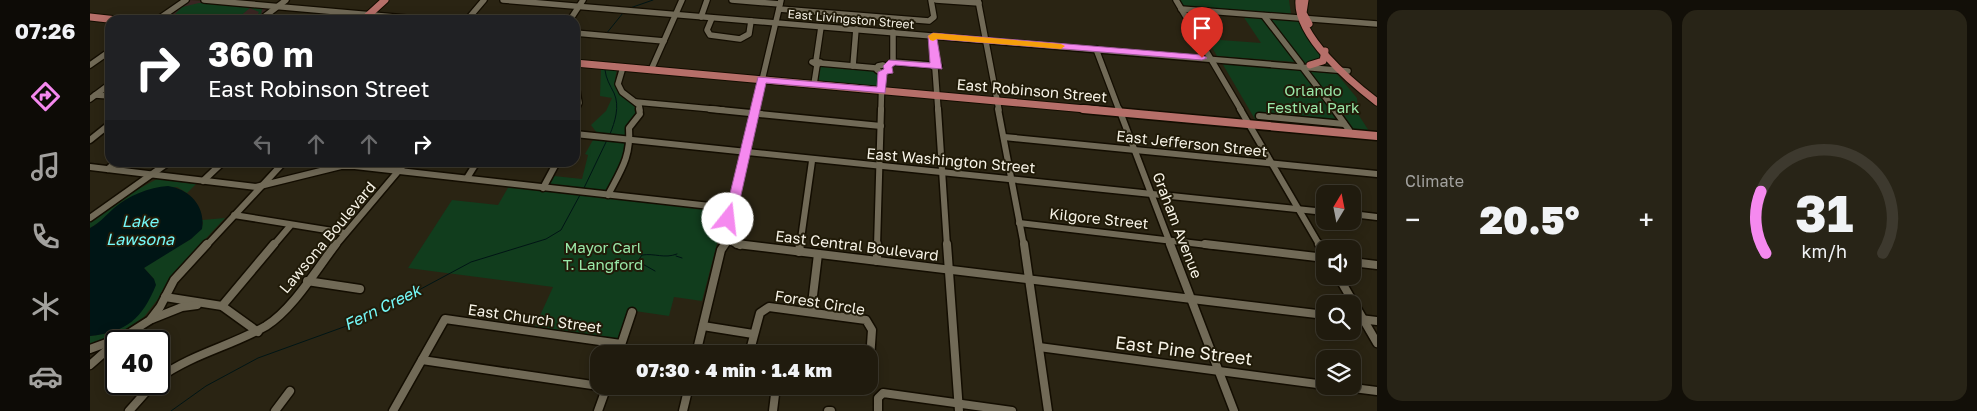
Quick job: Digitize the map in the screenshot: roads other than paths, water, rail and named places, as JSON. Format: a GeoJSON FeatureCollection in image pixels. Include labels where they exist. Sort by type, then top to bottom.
{"type":"FeatureCollection","features":[{"type":"Feature","properties":{"kind":"main road"},"geometry":{"type":"LineString","coordinates":[[369,15],[385,0]]}},
{"type":"Feature","properties":{"kind":"main road"},"geometry":{"type":"LineString","coordinates":[[1299,0],[1297,13],[1357,87],[1377,102]]}},
{"type":"Feature","properties":{"kind":"main road"},"geometry":{"type":"LineString","coordinates":[[1305,0],[1302,19],[1325,51],[1343,69],[1377,97]]}},
{"type":"Feature","properties":{"kind":"main road"},"geometry":{"type":"LineString","coordinates":[[90,18],[105,19]]}},
{"type":"Feature","properties":{"kind":"main road"},"geometry":{"type":"LineString","coordinates":[[1305,67],[1323,61],[1325,51]]}},
{"type":"Feature","properties":{"kind":"main road","name":"East Robinson Street"},"geometry":{"type":"LineString","coordinates":[[580,63],[1377,136]]}},
{"type":"Feature","properties":{"kind":"main road","name":"East Robinson Street"},"geometry":{"type":"LineString","coordinates":[[1337,132],[1346,127],[1377,132]]}},
{"type":"Feature","properties":{"kind":"street"},"geometry":{"type":"LineString","coordinates":[[164,15],[186,0]]}},
{"type":"Feature","properties":{"kind":"street"},"geometry":{"type":"LineString","coordinates":[[204,0],[369,15]]}},
{"type":"Feature","properties":{"kind":"street"},"geometry":{"type":"LineString","coordinates":[[267,15],[286,0]]}},
{"type":"Feature","properties":{"kind":"street"},"geometry":{"type":"LineString","coordinates":[[471,15],[484,0]]}},
{"type":"Feature","properties":{"kind":"street","name":"East Livingston Street"},"geometry":{"type":"LineString","coordinates":[[503,0],[1343,69]]}},
{"type":"Feature","properties":{"kind":"street"},"geometry":{"type":"LineString","coordinates":[[573,15],[583,0]]}},
{"type":"Feature","properties":{"kind":"street"},"geometry":{"type":"LineString","coordinates":[[651,70],[682,0]]}},
{"type":"Feature","properties":{"kind":"street"},"geometry":{"type":"LineString","coordinates":[[701,17],[707,0]]}},
{"type":"Feature","properties":{"kind":"street"},"geometry":{"type":"LineString","coordinates":[[732,0],[929,21],[934,17],[931,0]]}},
{"type":"Feature","properties":{"kind":"street"},"geometry":{"type":"LineString","coordinates":[[936,0],[979,2],[1030,279],[1048,411]]}},
{"type":"Feature","properties":{"kind":"street"},"geometry":{"type":"LineString","coordinates":[[1176,0],[1316,240]]}},
{"type":"Feature","properties":{"kind":"street"},"geometry":{"type":"LineString","coordinates":[[726,212],[733,204],[780,4]]}},
{"type":"Feature","properties":{"kind":"street"},"geometry":{"type":"LineString","coordinates":[[1181,9],[1266,18],[1377,24]]}},
{"type":"Feature","properties":{"kind":"street"},"geometry":{"type":"LineString","coordinates":[[712,18],[707,33],[714,37],[747,37],[752,21]]}},
{"type":"Feature","properties":{"kind":"street"},"geometry":{"type":"LineString","coordinates":[[1266,18],[1305,67],[1346,127]]}},
{"type":"Feature","properties":{"kind":"street"},"geometry":{"type":"LineString","coordinates":[[814,84],[821,26]]}},
{"type":"Feature","properties":{"kind":"street"},"geometry":{"type":"LineString","coordinates":[[853,66],[856,30]]}},
{"type":"Feature","properties":{"kind":"street"},"geometry":{"type":"LineString","coordinates":[[893,32],[893,62]]}},
{"type":"Feature","properties":{"kind":"street"},"geometry":{"type":"LineString","coordinates":[[580,33],[664,41]]}},
{"type":"Feature","properties":{"kind":"street"},"geometry":{"type":"LineString","coordinates":[[933,36],[958,407]]}},
{"type":"Feature","properties":{"kind":"street","name":"Graham Avenue"},"geometry":{"type":"LineString","coordinates":[[1096,49],[1234,411]]}},
{"type":"Feature","properties":{"kind":"street"},"geometry":{"type":"LineString","coordinates":[[90,65],[105,55]]}},
{"type":"Feature","properties":{"kind":"street"},"geometry":{"type":"LineString","coordinates":[[876,68],[881,65],[887,66],[893,62],[934,65]]}},
{"type":"Feature","properties":{"kind":"street"},"geometry":{"type":"LineString","coordinates":[[817,63],[876,68],[882,72],[889,71],[887,66]]}},
{"type":"Feature","properties":{"kind":"street"},"geometry":{"type":"LineString","coordinates":[[608,195],[622,169],[631,141],[629,128],[640,114],[640,109],[636,102],[622,92],[618,84],[623,67]]}},
{"type":"Feature","properties":{"kind":"street"},"geometry":{"type":"LineString","coordinates":[[878,261],[882,72]]}},
{"type":"Feature","properties":{"kind":"street"},"geometry":{"type":"LineString","coordinates":[[92,96],[105,87]]}},
{"type":"Feature","properties":{"kind":"street"},"geometry":{"type":"LineString","coordinates":[[92,96],[105,96]]}},
{"type":"Feature","properties":{"kind":"street"},"geometry":{"type":"LineString","coordinates":[[636,102],[881,126]]}},
{"type":"Feature","properties":{"kind":"street"},"geometry":{"type":"LineString","coordinates":[[1259,116],[1346,127]]}},
{"type":"Feature","properties":{"kind":"street"},"geometry":{"type":"LineString","coordinates":[[90,140],[105,128]]}},
{"type":"Feature","properties":{"kind":"street","name":"East Washington Street"},"geometry":{"type":"LineString","coordinates":[[580,135],[744,154],[1316,211]]}},
{"type":"Feature","properties":{"kind":"street","name":"East Jefferson Street"},"geometry":{"type":"LineString","coordinates":[[1004,138],[1377,174]]}},
{"type":"Feature","properties":{"kind":"street"},"geometry":{"type":"LineString","coordinates":[[799,252],[812,161]]}},
{"type":"Feature","properties":{"kind":"street"},"geometry":{"type":"LineString","coordinates":[[90,167],[247,186],[262,186],[331,167]]}},
{"type":"Feature","properties":{"kind":"street"},"geometry":{"type":"LineString","coordinates":[[90,218],[163,167]]}},
{"type":"Feature","properties":{"kind":"street"},"geometry":{"type":"LineString","coordinates":[[204,181],[218,167]]}},
{"type":"Feature","properties":{"kind":"street"},"geometry":{"type":"LineString","coordinates":[[150,320],[174,280],[279,167]]}},
{"type":"Feature","properties":{"kind":"street"},"geometry":{"type":"LineString","coordinates":[[366,167],[719,208],[726,212],[728,219],[726,231],[728,240],[721,250],[698,345]]}},
{"type":"Feature","properties":{"kind":"street","name":"Lawsona Boulevard"},"geometry":{"type":"LineString","coordinates":[[170,372],[192,359],[258,332],[282,315],[345,232],[376,202],[402,167]]}},
{"type":"Feature","properties":{"kind":"street"},"geometry":{"type":"LineString","coordinates":[[467,178],[474,167]]}},
{"type":"Feature","properties":{"kind":"street"},"geometry":{"type":"LineString","coordinates":[[543,188],[554,167]]}},
{"type":"Feature","properties":{"kind":"street"},"geometry":{"type":"LineString","coordinates":[[90,210],[98,211]]}},
{"type":"Feature","properties":{"kind":"street"},"geometry":{"type":"LineString","coordinates":[[234,215],[271,220],[290,226],[345,232]]}},
{"type":"Feature","properties":{"kind":"street"},"geometry":{"type":"LineString","coordinates":[[1361,215],[1377,217]]}},
{"type":"Feature","properties":{"kind":"street","name":"Kilgore Street"},"geometry":{"type":"LineString","coordinates":[[1019,223],[1316,255]]}},
{"type":"Feature","properties":{"kind":"street"},"geometry":{"type":"LineString","coordinates":[[222,306],[290,226]]}},
{"type":"Feature","properties":{"kind":"street","name":"East Central Boulevard"},"geometry":{"type":"LineString","coordinates":[[728,240],[741,246],[1316,314]]}},
{"type":"Feature","properties":{"kind":"street"},"geometry":{"type":"LineString","coordinates":[[811,312],[818,254]]}},
{"type":"Feature","properties":{"kind":"street"},"geometry":{"type":"LineString","coordinates":[[1361,263],[1377,265]]}},
{"type":"Feature","properties":{"kind":"street"},"geometry":{"type":"LineString","coordinates":[[307,282],[360,289]]}},
{"type":"Feature","properties":{"kind":"street"},"geometry":{"type":"LineString","coordinates":[[1343,285],[1377,343]]}},
{"type":"Feature","properties":{"kind":"street"},"geometry":{"type":"LineString","coordinates":[[165,297],[222,306],[258,332]]}},
{"type":"Feature","properties":{"kind":"street"},"geometry":{"type":"LineString","coordinates":[[134,330],[150,320],[182,307],[206,304]]}},
{"type":"Feature","properties":{"kind":"street","name":"Forest Circle"},"geometry":{"type":"LineString","coordinates":[[751,345],[760,312],[769,307],[866,320],[872,330],[871,345]]}},
{"type":"Feature","properties":{"kind":"street"},"geometry":{"type":"LineString","coordinates":[[621,344],[632,312]]}},
{"type":"Feature","properties":{"kind":"street","name":"East Church Street"},"geometry":{"type":"LineString","coordinates":[[422,360],[444,319],[621,344]]}},
{"type":"Feature","properties":{"kind":"street"},"geometry":{"type":"LineString","coordinates":[[1363,320],[1377,321]]}},
{"type":"Feature","properties":{"kind":"street"},"geometry":{"type":"LineString","coordinates":[[703,326],[754,334]]}},
{"type":"Feature","properties":{"kind":"street"},"geometry":{"type":"LineString","coordinates":[[90,350],[105,344]]}},
{"type":"Feature","properties":{"kind":"street","name":"East Pine Street"},"geometry":{"type":"LineString","coordinates":[[1039,347],[1316,383]]}},
{"type":"Feature","properties":{"kind":"street"},"geometry":{"type":"LineString","coordinates":[[90,365],[105,352]]}},
{"type":"Feature","properties":{"kind":"street"},"geometry":{"type":"LineString","coordinates":[[393,411],[422,360],[590,384]]}},
{"type":"Feature","properties":{"kind":"street"},"geometry":{"type":"LineString","coordinates":[[275,411],[290,390]]}},
{"type":"Feature","properties":{"kind":"street"},"geometry":{"type":"LineString","coordinates":[[1361,390],[1377,392]]}},
{"type":"Feature","properties":{"kind":"street"},"geometry":{"type":"LineString","coordinates":[[878,411],[878,398],[883,393],[958,407],[1012,411]]}},
{"type":"Feature","properties":{"kind":"street"},"geometry":{"type":"LineString","coordinates":[[129,411],[143,395]]}},
{"type":"Feature","properties":{"kind":"street"},"geometry":{"type":"LineString","coordinates":[[598,411],[601,395]]}},
{"type":"Feature","properties":{"kind":"street"},"geometry":{"type":"LineString","coordinates":[[683,411],[686,395]]}},
{"type":"Feature","properties":{"kind":"street"},"geometry":{"type":"LineString","coordinates":[[773,411],[775,395]]}},
{"type":"Feature","properties":{"kind":"water","name":"Lake Lawsona"},"geometry":{"type":"Polygon","coordinates":[[[168,186],[189,195],[199,206],[203,221],[202,229],[191,239],[144,268],[154,279],[156,285],[145,307],[132,322],[116,330],[105,330],[105,333],[90,336],[90,228],[132,196],[154,188],[168,186]]]}},
{"type":"Feature","properties":{"kind":"waterway","name":"Fern Creek"},"geometry":{"type":"LineString","coordinates":[[630,8],[653,0]]}},
{"type":"Feature","properties":{"kind":"waterway","name":"Fern Creek"},"geometry":{"type":"LineString","coordinates":[[606,34],[623,13]]}},
{"type":"Feature","properties":{"kind":"waterway","name":"Fern Creek"},"geometry":{"type":"LineString","coordinates":[[605,70],[617,103],[615,119],[610,134]]}},
{"type":"Feature","properties":{"kind":"waterway","name":"Fern Creek"},"geometry":{"type":"LineString","coordinates":[[584,188],[607,140]]}},
{"type":"Feature","properties":{"kind":"waterway","name":"Fern Creek"},"geometry":{"type":"LineString","coordinates":[[171,411],[206,386],[258,358],[363,320],[471,262],[546,239],[561,230],[580,195]]}},
{"type":"Feature","properties":{"kind":"waterway"},"geometry":{"type":"LineString","coordinates":[[627,267],[633,268],[642,255],[668,256],[677,254]]}},
{"type":"Feature","properties":{"kind":"waterway"},"geometry":{"type":"LineString","coordinates":[[676,256],[682,258]]}},
{"type":"Feature","properties":{"kind":"waterway"},"geometry":{"type":"LineString","coordinates":[[639,262],[655,271]]}},
{"type":"Feature","properties":{"kind":"park label","name":"Orlando Festival Park"},"geometry":{"type":"Point","coordinates":[1313,98]}},
{"type":"Feature","properties":{"kind":"park label","name":"Mayor Carl T. Langford"},"geometry":{"type":"Point","coordinates":[603,256]}}]}
